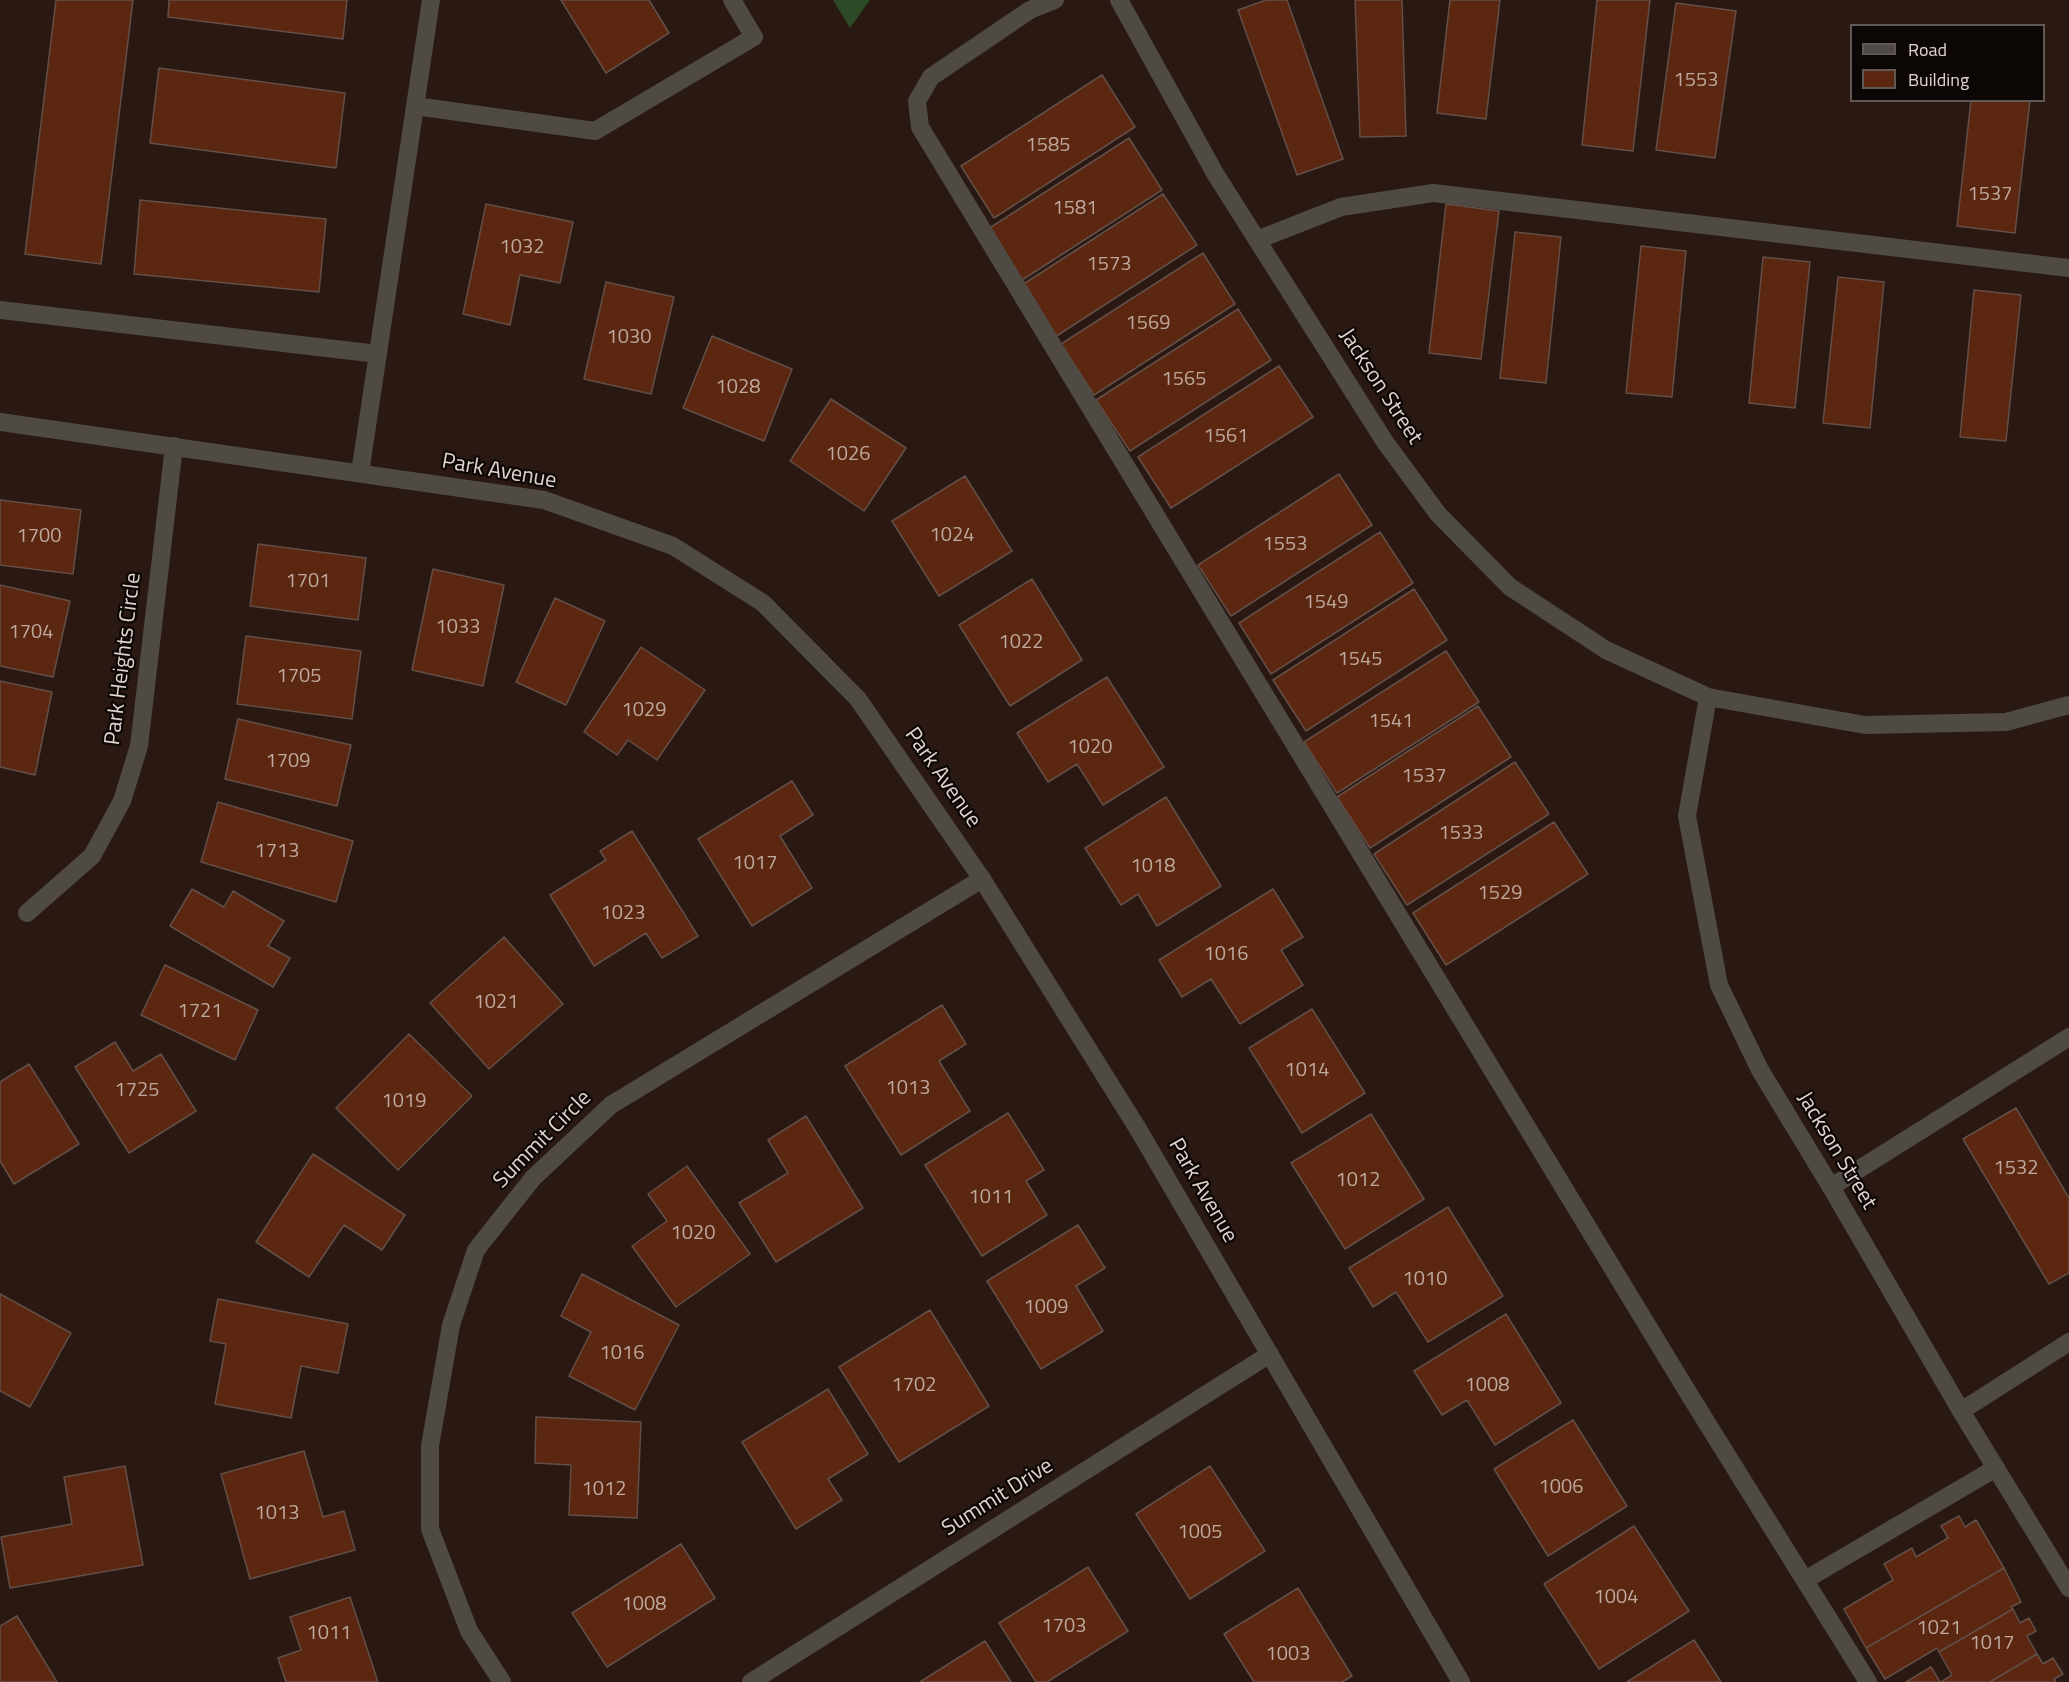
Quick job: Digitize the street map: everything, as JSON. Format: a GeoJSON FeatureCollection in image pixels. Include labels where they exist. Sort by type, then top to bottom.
{"type":"FeatureCollection","features":[{"type":"Feature","properties":{"kind":"street"},"geometry":{"type":"LineString","coordinates":[[360,473],[431,0]]}},
{"type":"Feature","properties":{"kind":"street"},"geometry":{"type":"LineString","coordinates":[[415,106],[596,131],[754,36],[732,0]]}},
{"type":"Feature","properties":{"kind":"street"},"geometry":{"type":"LineString","coordinates":[[1056,0],[1030,10],[931,77],[917,101],[921,127],[1680,1378],[1868,1682]]}},
{"type":"Feature","properties":{"kind":"street","name":"Jackson Street"},"geometry":{"type":"LineString","coordinates":[[1119,0],[1216,175],[1385,442],[1438,514],[1510,587],[1606,650],[1708,698],[1864,725],[2006,722],[2069,705]]}},
{"type":"Feature","properties":{"kind":"street"},"geometry":{"type":"LineString","coordinates":[[1257,240],[1341,207],[1433,193],[2069,268]]}},
{"type":"Feature","properties":{"kind":"street"},"geometry":{"type":"LineString","coordinates":[[0,310],[378,354]]}},
{"type":"Feature","properties":{"kind":"street","name":"Park Avenue"},"geometry":{"type":"LineString","coordinates":[[0,422],[544,500],[673,546],[763,603],[858,699],[982,879],[1138,1129],[1461,1682]]}},
{"type":"Feature","properties":{"kind":"street","name":"Park Heights Circle"},"geometry":{"type":"LineString","coordinates":[[27,913],[92,856],[122,801],[139,746],[174,446]]}},
{"type":"Feature","properties":{"kind":"street","name":"Jackson Street"},"geometry":{"type":"LineString","coordinates":[[1708,698],[1687,816],[1719,985],[1760,1070],[1961,1411],[2069,1588]]}},
{"type":"Feature","properties":{"kind":"street","name":"Summit Circle"},"geometry":{"type":"LineString","coordinates":[[502,1682],[469,1631],[430,1529],[430,1446],[451,1325],[476,1250],[533,1178],[611,1105],[982,879]]}},
{"type":"Feature","properties":{"kind":"street"},"geometry":{"type":"LineString","coordinates":[[1830,1187],[2069,1037]]}},
{"type":"Feature","properties":{"kind":"street"},"geometry":{"type":"LineString","coordinates":[[1961,1411],[2069,1342]]}},
{"type":"Feature","properties":{"kind":"street","name":"Summit Drive"},"geometry":{"type":"LineString","coordinates":[[751,1682],[1270,1354]]}},
{"type":"Feature","properties":{"kind":"street"},"geometry":{"type":"LineString","coordinates":[[1805,1580],[1996,1468]]}},
{"type":"Feature","properties":{"kind":"green space"},"geometry":{"type":"Polygon","coordinates":[[[833,0],[870,0],[850,28],[833,0]]]}},
{"type":"Feature","properties":{"kind":"building"},"geometry":{"type":"Polygon","coordinates":[[[56,0],[133,0],[101,264],[25,254],[56,0]]]}},
{"type":"Feature","properties":{"kind":"building"},"geometry":{"type":"Polygon","coordinates":[[[169,0],[347,0],[343,39],[168,17],[169,0]]]}},
{"type":"Feature","properties":{"kind":"building"},"geometry":{"type":"Polygon","coordinates":[[[561,0],[649,0],[669,33],[606,73],[561,0]]]}},
{"type":"Feature","properties":{"kind":"building"},"geometry":{"type":"Polygon","coordinates":[[[1266,0],[1287,0],[1343,159],[1297,175],[1238,10],[1266,0]]]}},
{"type":"Feature","properties":{"kind":"building"},"geometry":{"type":"Polygon","coordinates":[[[1355,0],[1402,0],[1406,136],[1360,137],[1355,0]]]}},
{"type":"Feature","properties":{"kind":"building"},"geometry":{"type":"Polygon","coordinates":[[[1450,0],[1500,0],[1486,119],[1437,113],[1450,0]]]}},
{"type":"Feature","properties":{"kind":"building"},"geometry":{"type":"Polygon","coordinates":[[[1597,0],[1650,0],[1633,151],[1582,145],[1597,0]]]}},
{"type":"Feature","properties":{"kind":"building"},"geometry":{"type":"Polygon","coordinates":[[[1676,3],[1736,11],[1715,158],[1656,150],[1676,3]]]}},
{"type":"Feature","properties":{"kind":"building"},"geometry":{"type":"Polygon","coordinates":[[[159,68],[345,93],[336,168],[150,143],[159,68]]]}},
{"type":"Feature","properties":{"kind":"building"},"geometry":{"type":"Polygon","coordinates":[[[1102,75],[1135,127],[994,218],[961,166],[1102,75]]]}},
{"type":"Feature","properties":{"kind":"building"},"geometry":{"type":"Polygon","coordinates":[[[1971,102],[2030,102],[2015,233],[1957,226],[1971,102]]]}},
{"type":"Feature","properties":{"kind":"building"},"geometry":{"type":"Polygon","coordinates":[[[1129,138],[1162,190],[1022,280],[988,229],[1129,138]]]}},
{"type":"Feature","properties":{"kind":"building"},"geometry":{"type":"Polygon","coordinates":[[[1163,194],[1197,245],[1055,337],[1022,285],[1163,194]]]}},
{"type":"Feature","properties":{"kind":"building"},"geometry":{"type":"Polygon","coordinates":[[[140,200],[326,219],[319,292],[134,274],[140,200]]]}},
{"type":"Feature","properties":{"kind":"building"},"geometry":{"type":"Polygon","coordinates":[[[486,204],[573,222],[560,283],[520,275],[510,325],[463,314],[486,204]]]}},
{"type":"Feature","properties":{"kind":"building"},"geometry":{"type":"Polygon","coordinates":[[[1446,204],[1499,211],[1481,359],[1429,353],[1446,204]]]}},
{"type":"Feature","properties":{"kind":"building"},"geometry":{"type":"Polygon","coordinates":[[[1515,232],[1561,237],[1546,383],[1500,378],[1515,232]]]}},
{"type":"Feature","properties":{"kind":"building"},"geometry":{"type":"Polygon","coordinates":[[[1641,246],[1686,251],[1672,397],[1626,393],[1641,246]]]}},
{"type":"Feature","properties":{"kind":"building"},"geometry":{"type":"Polygon","coordinates":[[[1203,253],[1235,304],[1094,395],[1061,344],[1203,253]]]}},
{"type":"Feature","properties":{"kind":"building"},"geometry":{"type":"Polygon","coordinates":[[[1763,257],[1810,262],[1795,408],[1749,403],[1763,257]]]}},
{"type":"Feature","properties":{"kind":"building"},"geometry":{"type":"Polygon","coordinates":[[[1838,277],[1884,282],[1870,428],[1823,423],[1838,277]]]}},
{"type":"Feature","properties":{"kind":"building"},"geometry":{"type":"Polygon","coordinates":[[[606,282],[674,297],[651,394],[584,379],[606,282]]]}},
{"type":"Feature","properties":{"kind":"building"},"geometry":{"type":"Polygon","coordinates":[[[1974,290],[2021,295],[2006,441],[1960,437],[1974,290]]]}},
{"type":"Feature","properties":{"kind":"building"},"geometry":{"type":"Polygon","coordinates":[[[1238,309],[1271,360],[1130,451],[1096,400],[1238,309]]]}},
{"type":"Feature","properties":{"kind":"building"},"geometry":{"type":"Polygon","coordinates":[[[712,336],[792,369],[764,441],[683,408],[712,336]]]}},
{"type":"Feature","properties":{"kind":"building"},"geometry":{"type":"Polygon","coordinates":[[[1279,366],[1313,417],[1171,508],[1138,457],[1279,366]]]}},
{"type":"Feature","properties":{"kind":"building"},"geometry":{"type":"Polygon","coordinates":[[[831,399],[906,448],[864,511],[790,461],[831,399]]]}},
{"type":"Feature","properties":{"kind":"building"},"geometry":{"type":"Polygon","coordinates":[[[1339,474],[1372,525],[1231,616],[1198,565],[1339,474]]]}},
{"type":"Feature","properties":{"kind":"building"},"geometry":{"type":"Polygon","coordinates":[[[965,476],[1012,551],[939,596],[892,521],[965,476]]]}},
{"type":"Feature","properties":{"kind":"building"},"geometry":{"type":"Polygon","coordinates":[[[0,500],[81,510],[73,574],[0,565],[0,500]]]}},
{"type":"Feature","properties":{"kind":"building"},"geometry":{"type":"Polygon","coordinates":[[[1380,532],[1413,583],[1271,674],[1239,623],[1380,532]]]}},
{"type":"Feature","properties":{"kind":"building"},"geometry":{"type":"Polygon","coordinates":[[[258,544],[366,558],[358,620],[250,606],[258,544]]]}},
{"type":"Feature","properties":{"kind":"building"},"geometry":{"type":"Polygon","coordinates":[[[433,569],[504,585],[483,686],[412,670],[433,569]]]}},
{"type":"Feature","properties":{"kind":"building"},"geometry":{"type":"Polygon","coordinates":[[[1032,579],[1082,660],[1010,706],[959,625],[1032,579]]]}},
{"type":"Feature","properties":{"kind":"building"},"geometry":{"type":"Polygon","coordinates":[[[0,585],[70,601],[53,677],[0,666],[0,585]]]}},
{"type":"Feature","properties":{"kind":"building"},"geometry":{"type":"Polygon","coordinates":[[[1414,589],[1447,640],[1306,731],[1273,680],[1414,589]]]}},
{"type":"Feature","properties":{"kind":"building"},"geometry":{"type":"Polygon","coordinates":[[[555,598],[605,621],[566,705],[516,682],[555,598]]]}},
{"type":"Feature","properties":{"kind":"building"},"geometry":{"type":"Polygon","coordinates":[[[246,636],[361,651],[352,719],[237,704],[246,636]]]}},
{"type":"Feature","properties":{"kind":"building"},"geometry":{"type":"Polygon","coordinates":[[[641,647],[705,690],[657,760],[628,740],[617,755],[584,732],[641,647]]]}},
{"type":"Feature","properties":{"kind":"building"},"geometry":{"type":"Polygon","coordinates":[[[1446,651],[1479,702],[1337,793],[1304,742],[1446,651]]]}},
{"type":"Feature","properties":{"kind":"building"},"geometry":{"type":"Polygon","coordinates":[[[1107,677],[1164,767],[1103,805],[1077,764],[1048,782],[1017,733],[1107,677]]]}},
{"type":"Feature","properties":{"kind":"building"},"geometry":{"type":"Polygon","coordinates":[[[0,681],[52,692],[35,775],[0,767],[0,681]]]}},
{"type":"Feature","properties":{"kind":"building"},"geometry":{"type":"Polygon","coordinates":[[[1478,706],[1511,757],[1370,848],[1337,797],[1478,706]]]}},
{"type":"Feature","properties":{"kind":"building"},"geometry":{"type":"Polygon","coordinates":[[[238,719],[351,745],[337,806],[225,779],[238,719]]]}},
{"type":"Feature","properties":{"kind":"building"},"geometry":{"type":"Polygon","coordinates":[[[1515,762],[1549,814],[1407,905],[1374,854],[1515,762]]]}},
{"type":"Feature","properties":{"kind":"building"},"geometry":{"type":"Polygon","coordinates":[[[792,781],[813,815],[780,836],[812,888],[752,926],[698,839],[792,781]]]}},
{"type":"Feature","properties":{"kind":"building"},"geometry":{"type":"Polygon","coordinates":[[[1166,797],[1221,886],[1157,926],[1138,894],[1121,905],[1085,848],[1166,797]]]}},
{"type":"Feature","properties":{"kind":"building"},"geometry":{"type":"Polygon","coordinates":[[[218,802],[353,841],[336,902],[201,862],[218,802]]]}},
{"type":"Feature","properties":{"kind":"building"},"geometry":{"type":"Polygon","coordinates":[[[1554,822],[1588,874],[1446,965],[1413,913],[1554,822]]]}},
{"type":"Feature","properties":{"kind":"building"},"geometry":{"type":"Polygon","coordinates":[[[632,831],[698,936],[662,958],[646,933],[594,966],[550,895],[606,860],[600,851],[632,831]]]}},
{"type":"Feature","properties":{"kind":"building"},"geometry":{"type":"Polygon","coordinates":[[[192,889],[224,907],[233,891],[284,921],[268,946],[290,958],[273,987],[170,926],[192,889]]]}},
{"type":"Feature","properties":{"kind":"building"},"geometry":{"type":"Polygon","coordinates":[[[1273,889],[1303,937],[1281,950],[1303,985],[1240,1024],[1211,979],[1182,997],[1159,960],[1273,889]]]}},
{"type":"Feature","properties":{"kind":"building"},"geometry":{"type":"Polygon","coordinates":[[[504,937],[563,1004],[489,1069],[430,1003],[504,937]]]}},
{"type":"Feature","properties":{"kind":"building"},"geometry":{"type":"Polygon","coordinates":[[[165,965],[258,1010],[235,1060],[141,1015],[165,965]]]}},
{"type":"Feature","properties":{"kind":"building"},"geometry":{"type":"Polygon","coordinates":[[[942,1005],[966,1044],[939,1061],[970,1111],[901,1155],[845,1066],[942,1005]]]}},
{"type":"Feature","properties":{"kind":"building"},"geometry":{"type":"Polygon","coordinates":[[[1312,1009],[1365,1093],[1302,1133],[1249,1048],[1312,1009]]]}},
{"type":"Feature","properties":{"kind":"building"},"geometry":{"type":"Polygon","coordinates":[[[409,1034],[472,1096],[398,1170],[336,1108],[409,1034]]]}},
{"type":"Feature","properties":{"kind":"building"},"geometry":{"type":"Polygon","coordinates":[[[115,1042],[133,1071],[161,1054],[196,1111],[129,1153],[75,1067],[115,1042]]]}},
{"type":"Feature","properties":{"kind":"building"},"geometry":{"type":"Polygon","coordinates":[[[29,1064],[79,1144],[14,1184],[0,1161],[0,1082],[29,1064]]]}},
{"type":"Feature","properties":{"kind":"building"},"geometry":{"type":"Polygon","coordinates":[[[2016,1108],[2069,1198],[2069,1273],[2049,1284],[1963,1139],[2016,1108]]]}},
{"type":"Feature","properties":{"kind":"building"},"geometry":{"type":"Polygon","coordinates":[[[1008,1113],[1044,1170],[1026,1181],[1047,1215],[982,1256],[925,1165],[1008,1113]]]}},
{"type":"Feature","properties":{"kind":"building"},"geometry":{"type":"Polygon","coordinates":[[[1371,1114],[1424,1199],[1345,1249],[1291,1163],[1371,1114]]]}},
{"type":"Feature","properties":{"kind":"building"},"geometry":{"type":"Polygon","coordinates":[[[806,1116],[863,1208],[776,1262],[739,1203],[788,1173],[768,1140],[806,1116]]]}},
{"type":"Feature","properties":{"kind":"building"},"geometry":{"type":"Polygon","coordinates":[[[313,1154],[405,1215],[382,1250],[344,1225],[309,1277],[256,1242],[313,1154]]]}},
{"type":"Feature","properties":{"kind":"building"},"geometry":{"type":"Polygon","coordinates":[[[687,1166],[750,1254],[676,1307],[632,1246],[667,1221],[648,1194],[687,1166]]]}},
{"type":"Feature","properties":{"kind":"building"},"geometry":{"type":"Polygon","coordinates":[[[1448,1207],[1503,1296],[1428,1342],[1396,1292],[1373,1307],[1349,1268],[1448,1207]]]}},
{"type":"Feature","properties":{"kind":"building"},"geometry":{"type":"Polygon","coordinates":[[[1078,1225],[1105,1268],[1076,1286],[1103,1331],[1041,1369],[987,1281],[1078,1225]]]}},
{"type":"Feature","properties":{"kind":"building"},"geometry":{"type":"Polygon","coordinates":[[[582,1274],[679,1325],[635,1410],[569,1376],[591,1332],[561,1316],[582,1274]]]}},
{"type":"Feature","properties":{"kind":"building"},"geometry":{"type":"Polygon","coordinates":[[[0,1294],[71,1333],[30,1407],[0,1391],[0,1294]]]}},
{"type":"Feature","properties":{"kind":"building"},"geometry":{"type":"Polygon","coordinates":[[[218,1299],[348,1324],[338,1373],[301,1366],[291,1418],[215,1404],[226,1344],[210,1341],[218,1299]]]}},
{"type":"Feature","properties":{"kind":"building"},"geometry":{"type":"Polygon","coordinates":[[[930,1310],[989,1406],[899,1462],[839,1367],[930,1310]]]}},
{"type":"Feature","properties":{"kind":"building"},"geometry":{"type":"Polygon","coordinates":[[[1506,1314],[1561,1403],[1495,1445],[1467,1400],[1442,1415],[1414,1371],[1506,1314]]]}},
{"type":"Feature","properties":{"kind":"building"},"geometry":{"type":"Polygon","coordinates":[[[828,1389],[868,1454],[828,1479],[842,1500],[796,1529],[742,1442],[828,1389]]]}},
{"type":"Feature","properties":{"kind":"building"},"geometry":{"type":"Polygon","coordinates":[[[536,1417],[641,1422],[637,1518],[569,1515],[571,1465],[535,1463],[536,1417]]]}},
{"type":"Feature","properties":{"kind":"building"},"geometry":{"type":"Polygon","coordinates":[[[1573,1420],[1627,1506],[1548,1556],[1494,1469],[1573,1420]]]}},
{"type":"Feature","properties":{"kind":"building"},"geometry":{"type":"Polygon","coordinates":[[[304,1451],[323,1517],[344,1511],[355,1550],[250,1579],[221,1474],[304,1451]]]}},
{"type":"Feature","properties":{"kind":"building"},"geometry":{"type":"Polygon","coordinates":[[[125,1466],[143,1565],[10,1588],[1,1537],[72,1524],[64,1477],[125,1466]]]}},
{"type":"Feature","properties":{"kind":"building"},"geometry":{"type":"Polygon","coordinates":[[[1210,1466],[1265,1551],[1190,1599],[1136,1514],[1210,1466]]]}},
{"type":"Feature","properties":{"kind":"building"},"geometry":{"type":"Polygon","coordinates":[[[1959,1516],[1965,1527],[1976,1520],[2004,1568],[1866,1648],[1844,1609],[1893,1580],[1884,1564],[1912,1548],[1916,1557],[1948,1538],[1941,1526],[1959,1516]]]}},
{"type":"Feature","properties":{"kind":"building"},"geometry":{"type":"Polygon","coordinates":[[[1634,1526],[1689,1611],[1599,1669],[1544,1584],[1634,1526]]]}},
{"type":"Feature","properties":{"kind":"building"},"geometry":{"type":"Polygon","coordinates":[[[681,1544],[715,1598],[607,1667],[572,1613],[681,1544]]]}},
{"type":"Feature","properties":{"kind":"building"},"geometry":{"type":"Polygon","coordinates":[[[1088,1567],[1128,1631],[1047,1682],[1036,1682],[999,1623],[1088,1567]]]}},
{"type":"Feature","properties":{"kind":"building"},"geometry":{"type":"Polygon","coordinates":[[[2004,1568],[2021,1602],[2011,1607],[2013,1609],[1939,1652],[1937,1648],[1885,1679],[1866,1648],[2004,1568]]]}},
{"type":"Feature","properties":{"kind":"building"},"geometry":{"type":"Polygon","coordinates":[[[1298,1588],[1352,1676],[1342,1682],[1254,1682],[1224,1634],[1298,1588]]]}},
{"type":"Feature","properties":{"kind":"building"},"geometry":{"type":"Polygon","coordinates":[[[350,1597],[378,1682],[286,1682],[278,1658],[301,1650],[290,1617],[350,1597]]]}},
{"type":"Feature","properties":{"kind":"building"},"geometry":{"type":"Polygon","coordinates":[[[2013,1609],[2020,1623],[2029,1618],[2036,1631],[2027,1636],[2037,1654],[1990,1682],[1941,1682],[1952,1675],[1939,1652],[2013,1609]]]}},
{"type":"Feature","properties":{"kind":"building"},"geometry":{"type":"Polygon","coordinates":[[[17,1616],[57,1682],[0,1682],[0,1626],[17,1616]]]}},
{"type":"Feature","properties":{"kind":"building"},"geometry":{"type":"Polygon","coordinates":[[[1694,1640],[1721,1682],[1627,1682],[1694,1640]]]}},
{"type":"Feature","properties":{"kind":"building"},"geometry":{"type":"Polygon","coordinates":[[[985,1641],[1011,1682],[920,1682],[985,1641]]]}},
{"type":"Feature","properties":{"kind":"building"},"geometry":{"type":"Polygon","coordinates":[[[2037,1654],[2043,1664],[2053,1658],[2063,1674],[2054,1679],[2056,1682],[1990,1682],[2037,1654]]]}},
{"type":"Feature","properties":{"kind":"building"},"geometry":{"type":"Polygon","coordinates":[[[1931,1667],[1940,1682],[1906,1682],[1931,1667]]]}}]}
